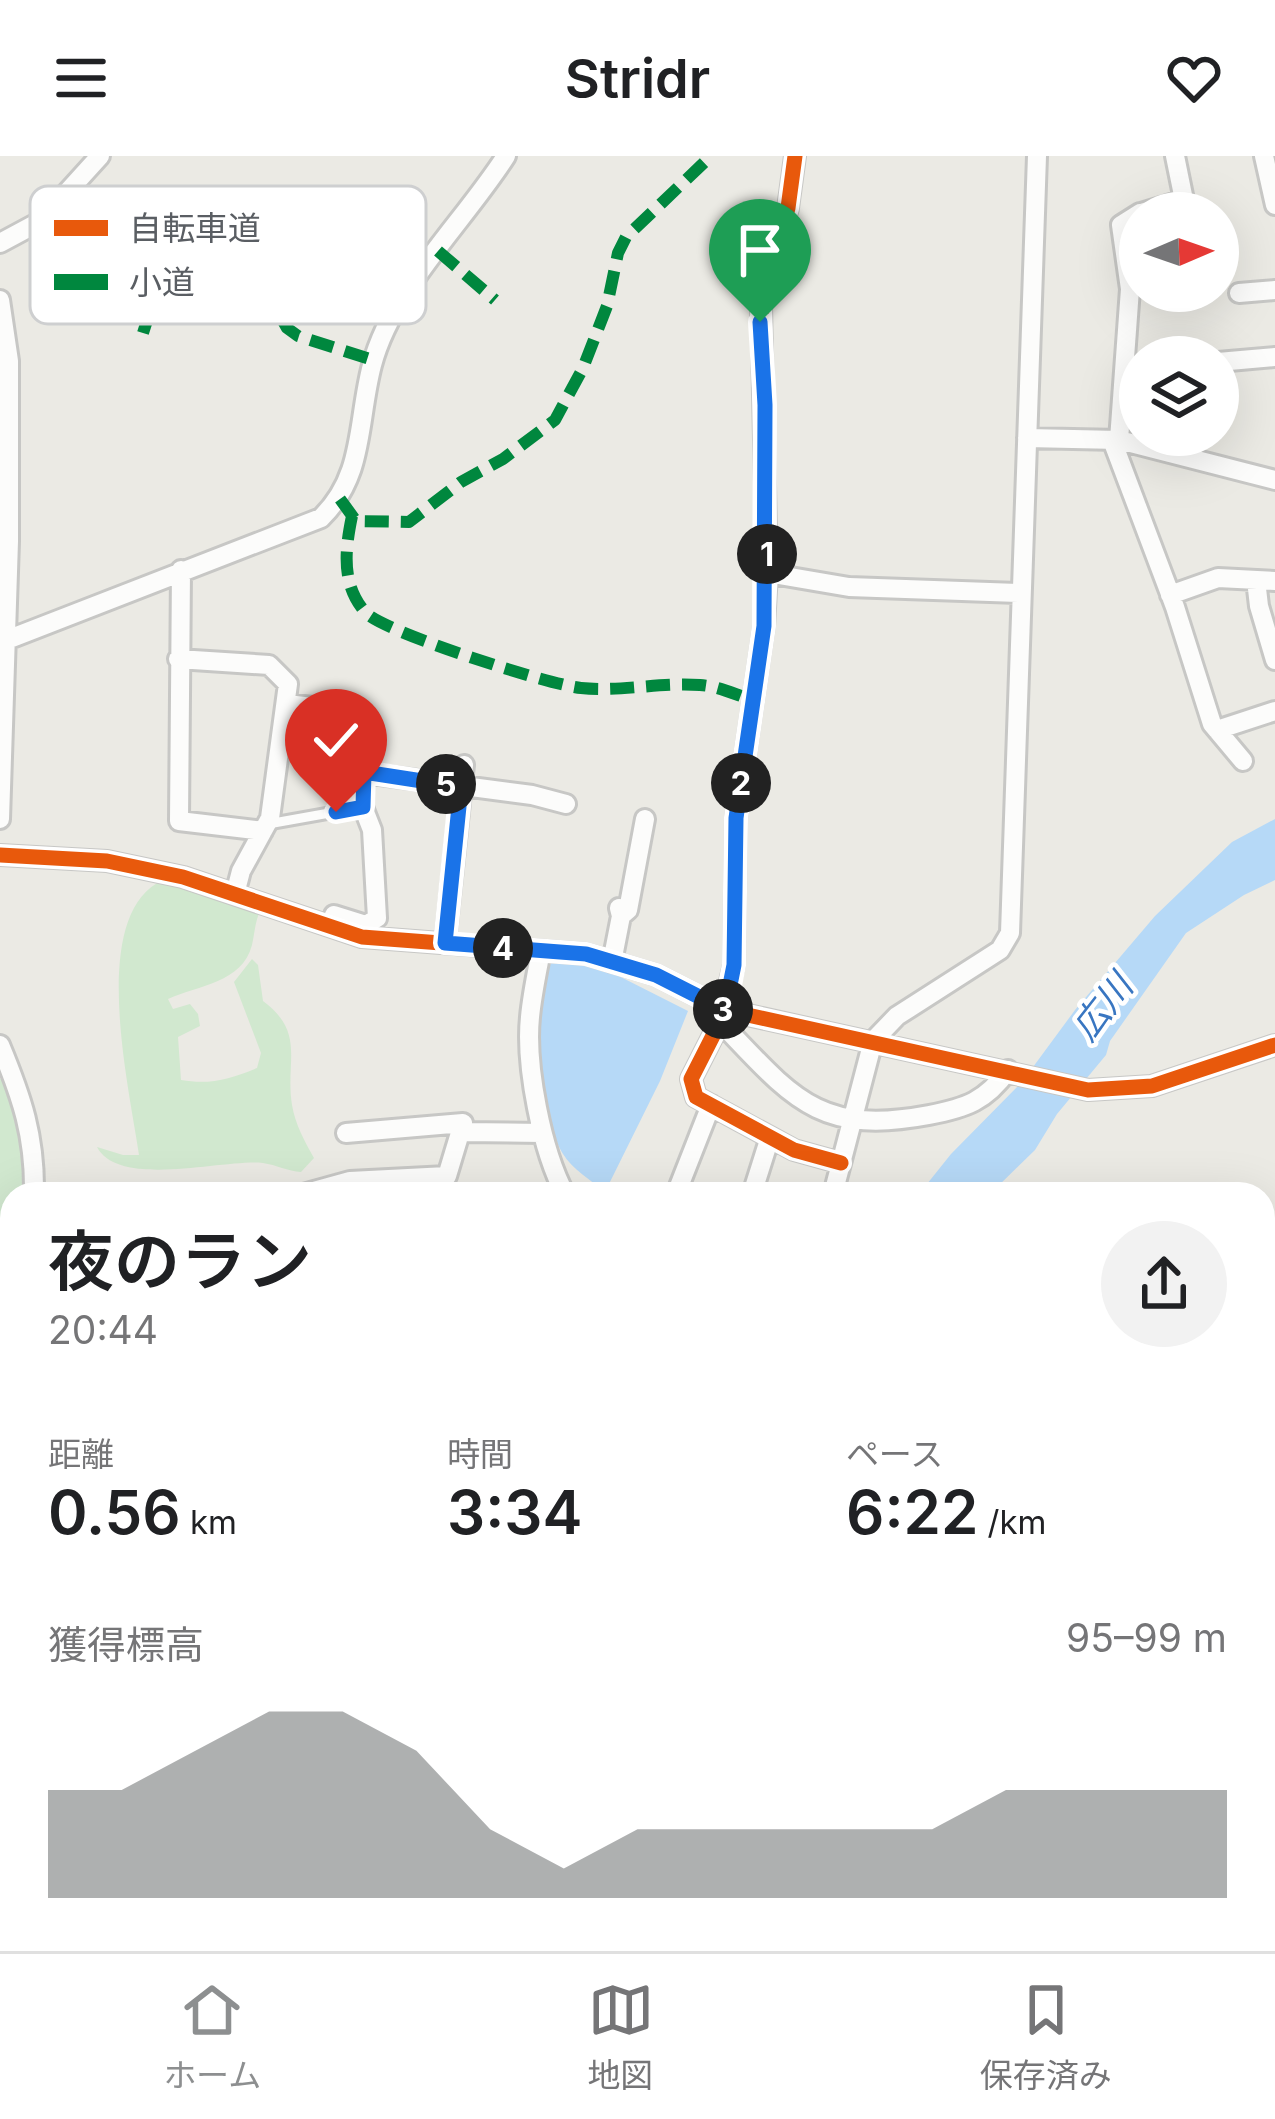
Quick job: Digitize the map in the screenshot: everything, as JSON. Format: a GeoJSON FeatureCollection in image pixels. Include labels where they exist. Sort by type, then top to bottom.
{"type":"FeatureCollection","features":[{"type":"Feature","properties":{"kind":"street"},"geometry":{"type":"LineString","coordinates":[[73,186],[100,156]]}},
{"type":"Feature","properties":{"kind":"street"},"geometry":{"type":"LineString","coordinates":[[426,265],[506,156]]}},
{"type":"Feature","properties":{"kind":"street"},"geometry":{"type":"LineString","coordinates":[[795,156],[788,208],[761,306],[767,573],[764,626],[736,818],[734,965],[723,1016],[691,1079],[696,1096],[711,1105],[794,1150],[841,1163]]}},
{"type":"Feature","properties":{"kind":"street"},"geometry":{"type":"LineString","coordinates":[[836,1182],[873,1042],[897,1016],[1000,950],[1010,933],[1037,156]]}},
{"type":"Feature","properties":{"kind":"street"},"geometry":{"type":"LineString","coordinates":[[1175,156],[1182,192]]}},
{"type":"Feature","properties":{"kind":"street"},"geometry":{"type":"LineString","coordinates":[[1264,156],[1275,205]]}},
{"type":"Feature","properties":{"kind":"street"},"geometry":{"type":"LineString","coordinates":[[0,243],[30,227]]}},
{"type":"Feature","properties":{"kind":"street"},"geometry":{"type":"LineString","coordinates":[[1239,293],[1275,290]]}},
{"type":"Feature","properties":{"kind":"street"},"geometry":{"type":"LineString","coordinates":[[0,300],[9,361],[0,818]]}},
{"type":"Feature","properties":{"kind":"street"},"geometry":{"type":"LineString","coordinates":[[1128,312],[1115,440],[1217,730],[1243,761]]}},
{"type":"Feature","properties":{"kind":"street"},"geometry":{"type":"LineString","coordinates":[[4,640],[321,518],[340,499],[353,472],[374,357],[389,324]]}},
{"type":"Feature","properties":{"kind":"street"},"geometry":{"type":"LineString","coordinates":[[1239,360],[1275,357]]}},
{"type":"Feature","properties":{"kind":"street"},"geometry":{"type":"LineString","coordinates":[[1027,438],[1115,440],[1275,479]]}},
{"type":"Feature","properties":{"kind":"street"},"geometry":{"type":"LineString","coordinates":[[181,570],[179,821],[265,828]]}},
{"type":"Feature","properties":{"kind":"street"},"geometry":{"type":"LineString","coordinates":[[767,573],[849,587],[1021,593]]}},
{"type":"Feature","properties":{"kind":"street"},"geometry":{"type":"LineString","coordinates":[[1170,595],[1218,578],[1265,580],[1258,606],[1275,660]]}},
{"type":"Feature","properties":{"kind":"street"},"geometry":{"type":"LineString","coordinates":[[178,659],[269,665],[288,684],[265,828],[241,871],[235,894]]}},
{"type":"Feature","properties":{"kind":"street"},"geometry":{"type":"LineString","coordinates":[[266,904],[268,896],[366,925],[377,918],[372,830],[363,807],[364,713],[287,704]]}},
{"type":"Feature","properties":{"kind":"street"},"geometry":{"type":"LineString","coordinates":[[1217,730],[1275,711]]}},
{"type":"Feature","properties":{"kind":"street"},"geometry":{"type":"LineString","coordinates":[[445,943],[464,765]]}},
{"type":"Feature","properties":{"kind":"street"},"geometry":{"type":"LineString","coordinates":[[364,772],[566,804]]}},
{"type":"Feature","properties":{"kind":"street"},"geometry":{"type":"LineString","coordinates":[[612,962],[620,910],[628,910],[645,819]]}},
{"type":"Feature","properties":{"kind":"street"},"geometry":{"type":"LineString","coordinates":[[0,855],[107,861],[183,877],[362,937],[586,954],[656,975],[723,1016],[788,1094],[851,1122],[888,1123],[952,1110],[992,1093],[1013,1072]]}},
{"type":"Feature","properties":{"kind":"street"},"geometry":{"type":"LineString","coordinates":[[541,951],[529,1021],[542,1133],[560,1182]]}},
{"type":"Feature","properties":{"kind":"street"},"geometry":{"type":"LineString","coordinates":[[723,1016],[873,1042],[1088,1090],[1152,1086],[1275,1045]]}},
{"type":"Feature","properties":{"kind":"street"},"geometry":{"type":"LineString","coordinates":[[0,1045],[22,1096],[34,1149],[34,1182]]}},
{"type":"Feature","properties":{"kind":"street"},"geometry":{"type":"LineString","coordinates":[[681,1182],[711,1105]]}},
{"type":"Feature","properties":{"kind":"street"},"geometry":{"type":"LineString","coordinates":[[346,1132],[463,1123],[447,1176],[346,1182]]}},
{"type":"Feature","properties":{"kind":"street"},"geometry":{"type":"LineString","coordinates":[[460,1132],[542,1133]]}},
{"type":"Feature","properties":{"kind":"street"},"geometry":{"type":"LineString","coordinates":[[756,1182],[770,1137]]}},
{"type":"Feature","properties":{"kind":"lane"},"geometry":{"type":"LineString","coordinates":[[265,828],[363,807]]}},
{"type":"Feature","properties":{"kind":"green space"},"geometry":{"type":"Polygon","coordinates":[[[163,880],[261,908],[252,945],[239,968],[168,999],[173,1009],[190,1004],[200,1026],[178,1037],[181,1080],[211,1081],[247,1072],[257,1068],[261,1053],[234,982],[252,959],[258,965],[263,1001],[289,1036],[293,1112],[314,1158],[301,1172],[263,1163],[127,1167],[109,1160],[97,1147],[139,1155],[123,1048],[120,965],[126,928],[140,899],[163,880]]]}},
{"type":"Feature","properties":{"kind":"green space"},"geometry":{"type":"Polygon","coordinates":[[[0,1079],[5,1079],[26,1136],[26,1182],[0,1182],[0,1079]]]}},
{"type":"Feature","properties":{"kind":"water","name":"広川"},"geometry":{"type":"Polygon","coordinates":[[[1275,819],[1275,880],[1186,933],[1110,1041],[1106,1055],[1057,1114],[1035,1150],[1002,1182],[929,1182],[1022,1082],[1075,1010],[1155,916],[1232,842],[1275,819]]]}},
{"type":"Feature","properties":{"kind":"water"},"geometry":{"type":"Polygon","coordinates":[[[552,962],[595,964],[688,1011],[610,1182],[592,1182],[577,1170],[555,1137],[540,1058],[545,978],[552,962]]]}},
{"type":"Feature","properties":{"kind":"marked path"},"geometry":{"type":"LineString","coordinates":[[340,499],[356,521],[409,522],[555,420],[583,368],[626,237],[711,156]]}},
{"type":"Feature","properties":{"kind":"marked path"},"geometry":{"type":"LineString","coordinates":[[438,251],[495,300]]}},
{"type":"Feature","properties":{"kind":"marked path"},"geometry":{"type":"LineString","coordinates":[[143,333],[146,324]]}},
{"type":"Feature","properties":{"kind":"marked path"},"geometry":{"type":"LineString","coordinates":[[285,324],[298,336],[373,360]]}},
{"type":"Feature","properties":{"kind":"marked path"},"geometry":{"type":"LineString","coordinates":[[352,516],[348,578],[357,601],[377,621],[467,656],[563,685],[596,689],[700,685],[753,700]]}},
{"type":"Feature","properties":{"kind":"cycle path"},"geometry":{"type":"LineString","coordinates":[[795,156],[788,208],[761,306],[767,573],[764,626],[736,818],[734,965],[720,1022],[691,1079],[696,1097],[794,1150],[841,1163]]}},
{"type":"Feature","properties":{"kind":"cycle path"},"geometry":{"type":"LineString","coordinates":[[0,855],[107,861],[183,877],[362,937],[586,954],[656,975],[725,1010],[1088,1090],[1152,1086],[1275,1045]]}},
{"type":"Feature","properties":{"kind":"route"},"geometry":{"type":"LineString","coordinates":[[336,812],[363,807],[364,772],[461,787],[445,943],[586,954],[656,975],[725,1010],[734,965],[736,818],[764,626],[767,573],[760,322]]}}]}
